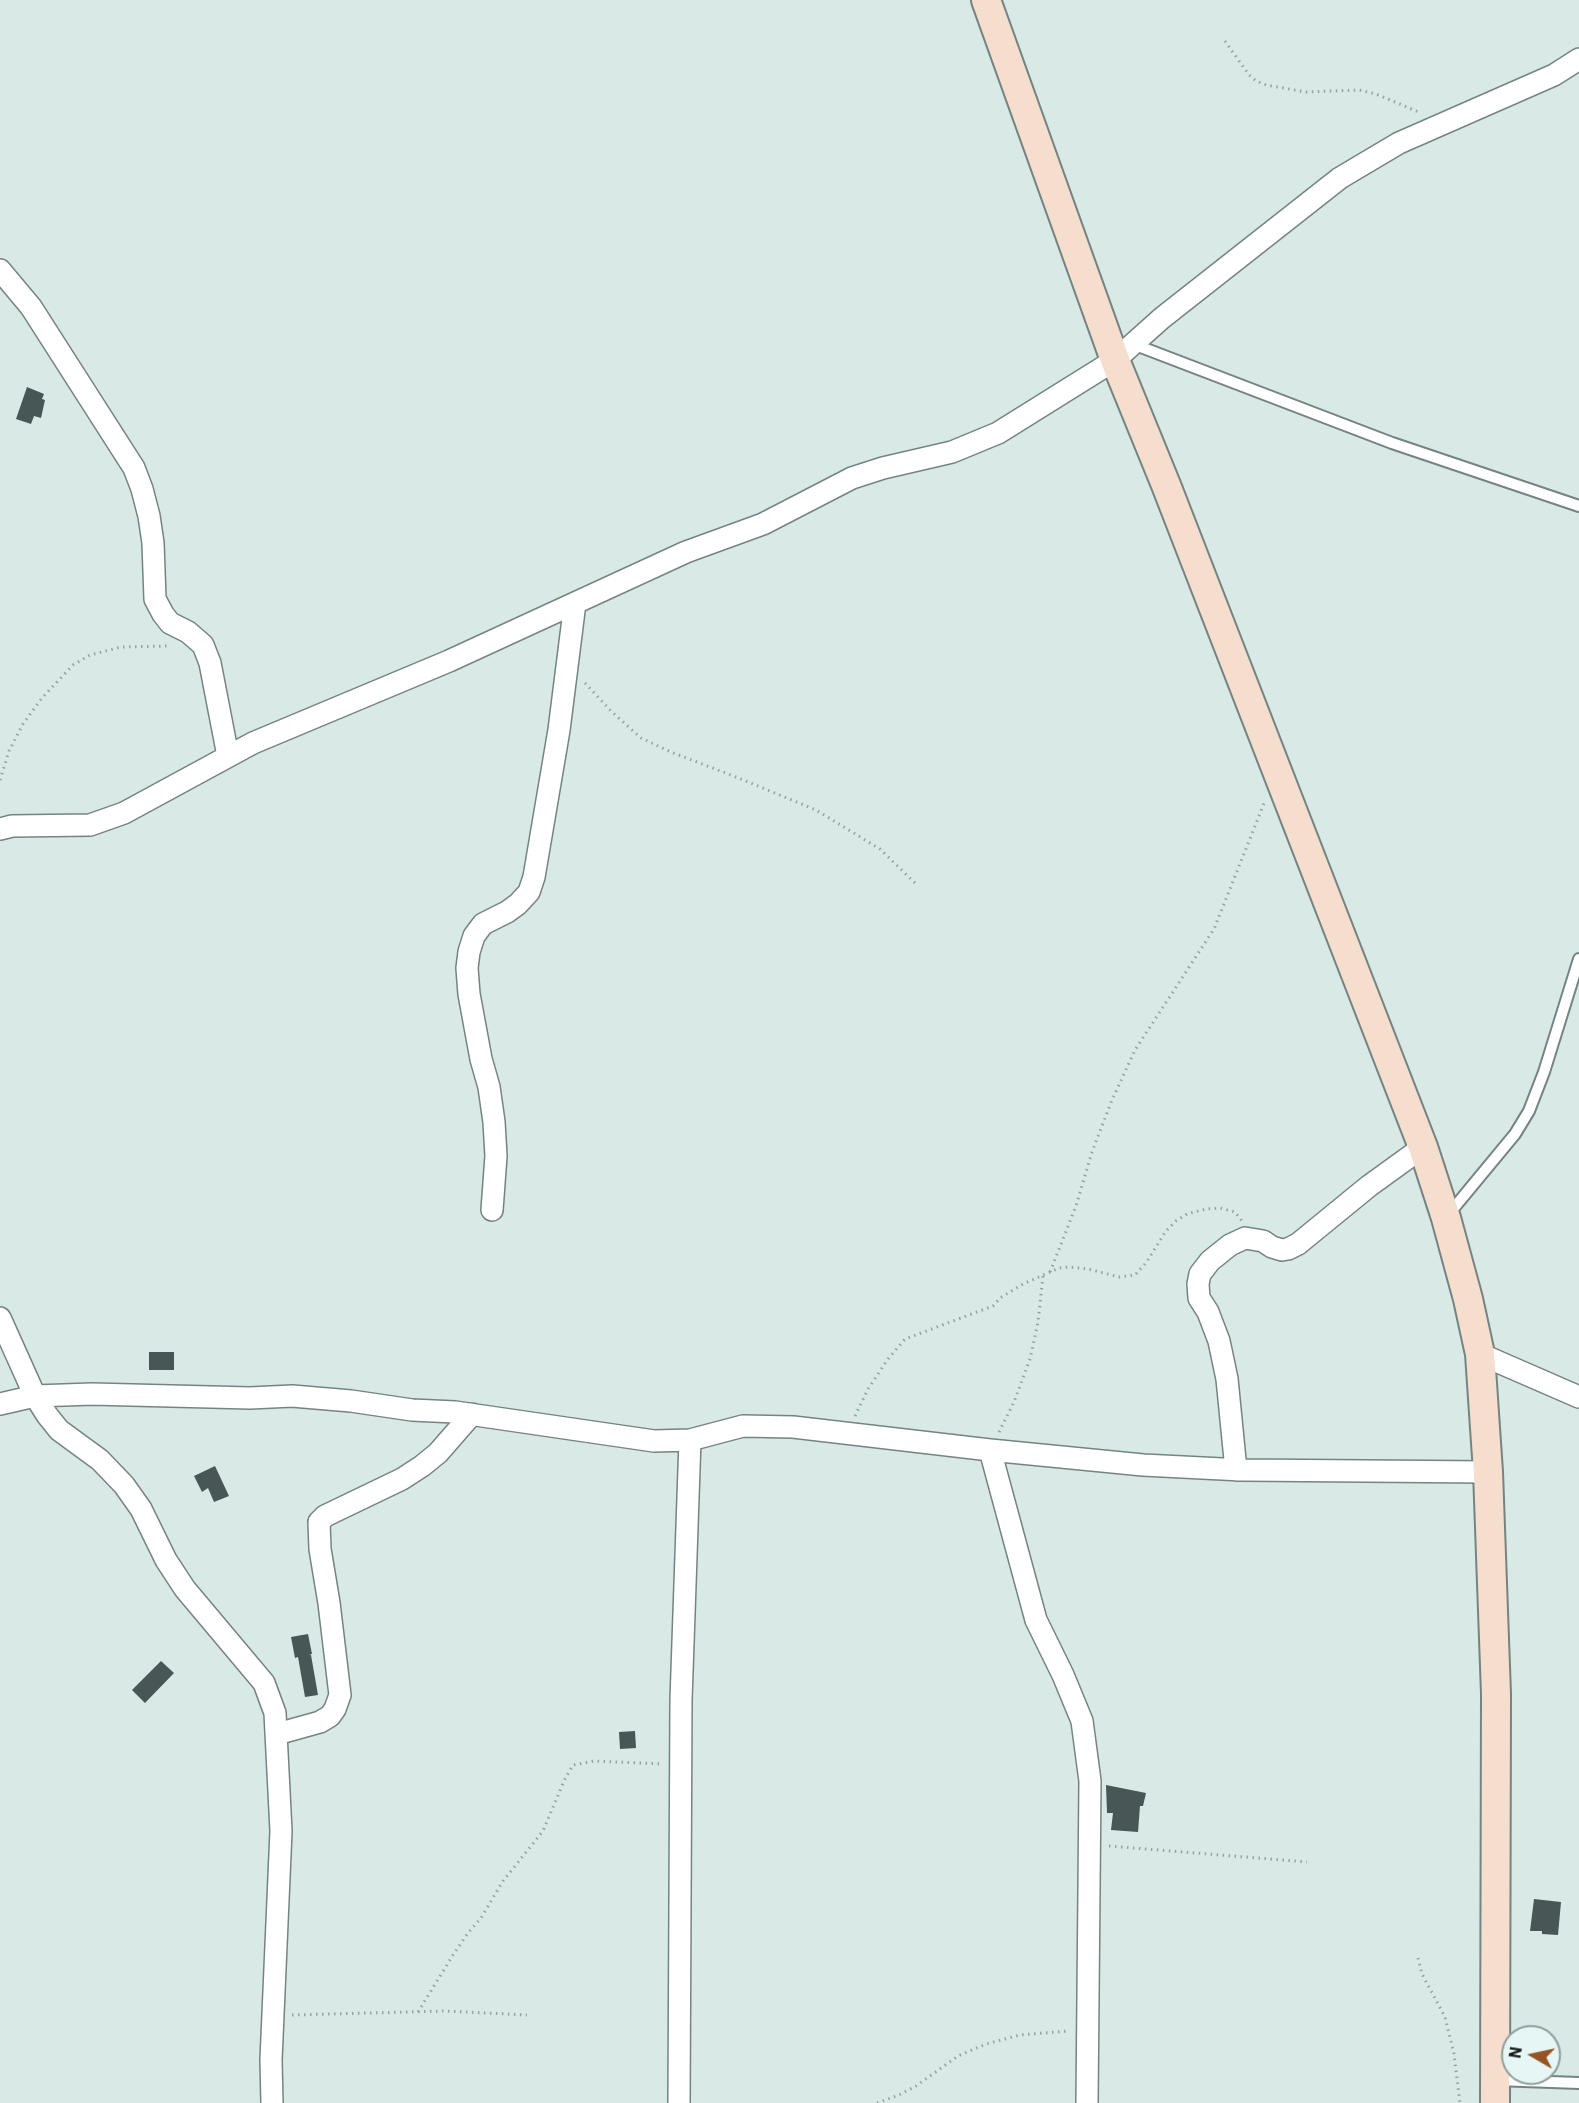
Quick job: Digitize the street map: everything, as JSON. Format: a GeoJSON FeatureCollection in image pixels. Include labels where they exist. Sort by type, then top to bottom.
{"type":"FeatureCollection","features":[{"type":"Feature","properties":{"kind":"street"},"geometry":{"type":"LineString","coordinates":[[986,0],[1124,352],[1277,770],[1423,1147],[1446,1218],[1480,1353],[1488,1472],[1496,1694],[1495,2092]]}},
{"type":"Feature","properties":{"kind":"street"},"geometry":{"type":"LineString","coordinates":[[0,829],[12,826],[80,826],[98,823],[124,813],[228,756],[292,726],[449,661],[686,552],[763,524],[852,478],[951,452],[998,433],[1124,352],[1197,290],[1340,178],[1400,143],[1554,75],[1579,59]]}},
{"type":"Feature","properties":{"kind":"street"},"geometry":{"type":"LineString","coordinates":[[1554,75],[1579,76]]}},
{"type":"Feature","properties":{"kind":"street"},"geometry":{"type":"LineString","coordinates":[[0,270],[31,307],[134,468],[149,516],[153,543],[155,599],[162,614],[170,623],[188,632],[203,645],[210,663],[228,756]]}},
{"type":"Feature","properties":{"kind":"street"},"geometry":{"type":"LineString","coordinates":[[492,1210],[496,1156],[494,1122],[489,1087],[481,1059],[469,994],[467,968],[469,952],[474,936],[483,924],[518,904],[532,885],[553,769],[575,603]]}},
{"type":"Feature","properties":{"kind":"street"},"geometry":{"type":"LineString","coordinates":[[1236,1470],[1232,1414],[1219,1341],[1208,1312],[1199,1298],[1200,1274],[1210,1261],[1230,1245],[1245,1238],[1263,1241],[1272,1247],[1288,1250],[1423,1147]]}},
{"type":"Feature","properties":{"kind":"street"},"geometry":{"type":"LineString","coordinates":[[0,1318],[35,1396],[47,1415],[59,1430],[100,1460],[124,1485],[141,1509],[166,1560],[185,1589],[264,1683],[275,1713],[281,1831],[271,2060],[272,2103]]}},
{"type":"Feature","properties":{"kind":"street"},"geometry":{"type":"LineString","coordinates":[[1480,1353],[1579,1397]]}},
{"type":"Feature","properties":{"kind":"street"},"geometry":{"type":"LineString","coordinates":[[0,1404],[35,1396],[152,1394],[250,1398],[292,1396],[351,1401],[412,1410],[472,1414],[654,1442],[690,1440],[742,1426],[793,1427],[1143,1465],[1236,1470],[1488,1472]]}},
{"type":"Feature","properties":{"kind":"street"},"geometry":{"type":"LineString","coordinates":[[277,1734],[320,1722],[330,1716],[340,1695],[320,1549],[318,1529],[320,1522],[325,1516],[402,1479],[422,1466],[438,1453],[472,1414]]}},
{"type":"Feature","properties":{"kind":"street"},"geometry":{"type":"LineString","coordinates":[[679,2103],[683,1622],[690,1440]]}},
{"type":"Feature","properties":{"kind":"street"},"geometry":{"type":"LineString","coordinates":[[990,1450],[1036,1620],[1082,1721],[1090,1781],[1087,2103]]}},
{"type":"Feature","properties":{"kind":"lane"},"geometry":{"type":"LineString","coordinates":[[1124,352],[1579,506]]}},
{"type":"Feature","properties":{"kind":"lane"},"geometry":{"type":"LineString","coordinates":[[1446,1218],[1515,1134],[1529,1111],[1544,1072],[1579,959]]}},
{"type":"Feature","properties":{"kind":"lane"},"geometry":{"type":"LineString","coordinates":[[1495,2092],[1579,2083]]}},
{"type":"Feature","properties":{"kind":"path"},"geometry":{"type":"LineString","coordinates":[[1225,41],[1250,75],[1256,81],[1266,85],[1306,92],[1359,90],[1391,100],[1444,123]]}},
{"type":"Feature","properties":{"kind":"path"},"geometry":{"type":"LineString","coordinates":[[0,780],[9,752],[23,724],[60,677],[80,659],[122,647],[203,645]]}},
{"type":"Feature","properties":{"kind":"path"},"geometry":{"type":"LineString","coordinates":[[568,659],[592,691],[641,738],[816,810],[880,849],[915,883]]}},
{"type":"Feature","properties":{"kind":"path"},"geometry":{"type":"LineString","coordinates":[[1050,1272],[1076,1206],[1092,1152],[1112,1100],[1135,1050],[1214,929],[1277,770]]}},
{"type":"Feature","properties":{"kind":"path"},"geometry":{"type":"LineString","coordinates":[[846,1433],[868,1389],[898,1345],[905,1339],[993,1306],[1000,1298],[1043,1274],[1070,1267],[1119,1277],[1135,1275],[1146,1263],[1166,1231],[1176,1221],[1187,1214],[1206,1209],[1220,1208],[1235,1212],[1263,1241]]}},
{"type":"Feature","properties":{"kind":"path"},"geometry":{"type":"LineString","coordinates":[[990,1450],[1014,1402],[1030,1359],[1036,1332],[1043,1274]]}},
{"type":"Feature","properties":{"kind":"path"},"geometry":{"type":"LineString","coordinates":[[418,2012],[468,1933],[481,1918],[504,1881],[543,1831],[564,1780],[573,1765],[594,1761],[681,1764]]}},
{"type":"Feature","properties":{"kind":"path"},"geometry":{"type":"LineString","coordinates":[[1090,1845],[1306,1862]]}},
{"type":"Feature","properties":{"kind":"path"},"geometry":{"type":"LineString","coordinates":[[1418,1958],[1422,1974],[1445,2017],[1454,2054],[1460,2103]]}},
{"type":"Feature","properties":{"kind":"path"},"geometry":{"type":"LineString","coordinates":[[273,2016],[445,2011],[527,2014]]}},
{"type":"Feature","properties":{"kind":"path"},"geometry":{"type":"LineString","coordinates":[[877,2103],[898,2096],[958,2056],[986,2044],[1020,2035],[1088,2029]]}},
{"type":"Feature","properties":{"kind":"building"},"geometry":{"type":"Polygon","coordinates":[[[27,387],[44,394],[42,399],[45,400],[41,418],[34,416],[31,424],[16,419],[27,387]]]}},
{"type":"Feature","properties":{"kind":"building"},"geometry":{"type":"Polygon","coordinates":[[[149,1352],[174,1352],[174,1370],[149,1370],[149,1352]]]}},
{"type":"Feature","properties":{"kind":"building"},"geometry":{"type":"Polygon","coordinates":[[[215,1466],[229,1496],[214,1502],[208,1488],[202,1492],[194,1476],[215,1466]]]}},
{"type":"Feature","properties":{"kind":"building"},"geometry":{"type":"Polygon","coordinates":[[[308,1634],[312,1654],[309,1655],[311,1655],[318,1695],[305,1697],[298,1657],[295,1658],[291,1637],[308,1634]]]}},
{"type":"Feature","properties":{"kind":"building"},"geometry":{"type":"Polygon","coordinates":[[[161,1661],[174,1673],[145,1703],[132,1690],[161,1661]]]}},
{"type":"Feature","properties":{"kind":"building"},"geometry":{"type":"Polygon","coordinates":[[[635,1731],[636,1748],[620,1749],[619,1732],[635,1731]]]}},
{"type":"Feature","properties":{"kind":"building"},"geometry":{"type":"Polygon","coordinates":[[[1106,1785],[1146,1793],[1143,1806],[1140,1806],[1138,1832],[1111,1830],[1113,1813],[1107,1813],[1106,1785]]]}},
{"type":"Feature","properties":{"kind":"building"},"geometry":{"type":"Polygon","coordinates":[[[1534,1899],[1561,1902],[1558,1935],[1530,1931],[1534,1899]]]}}]}
